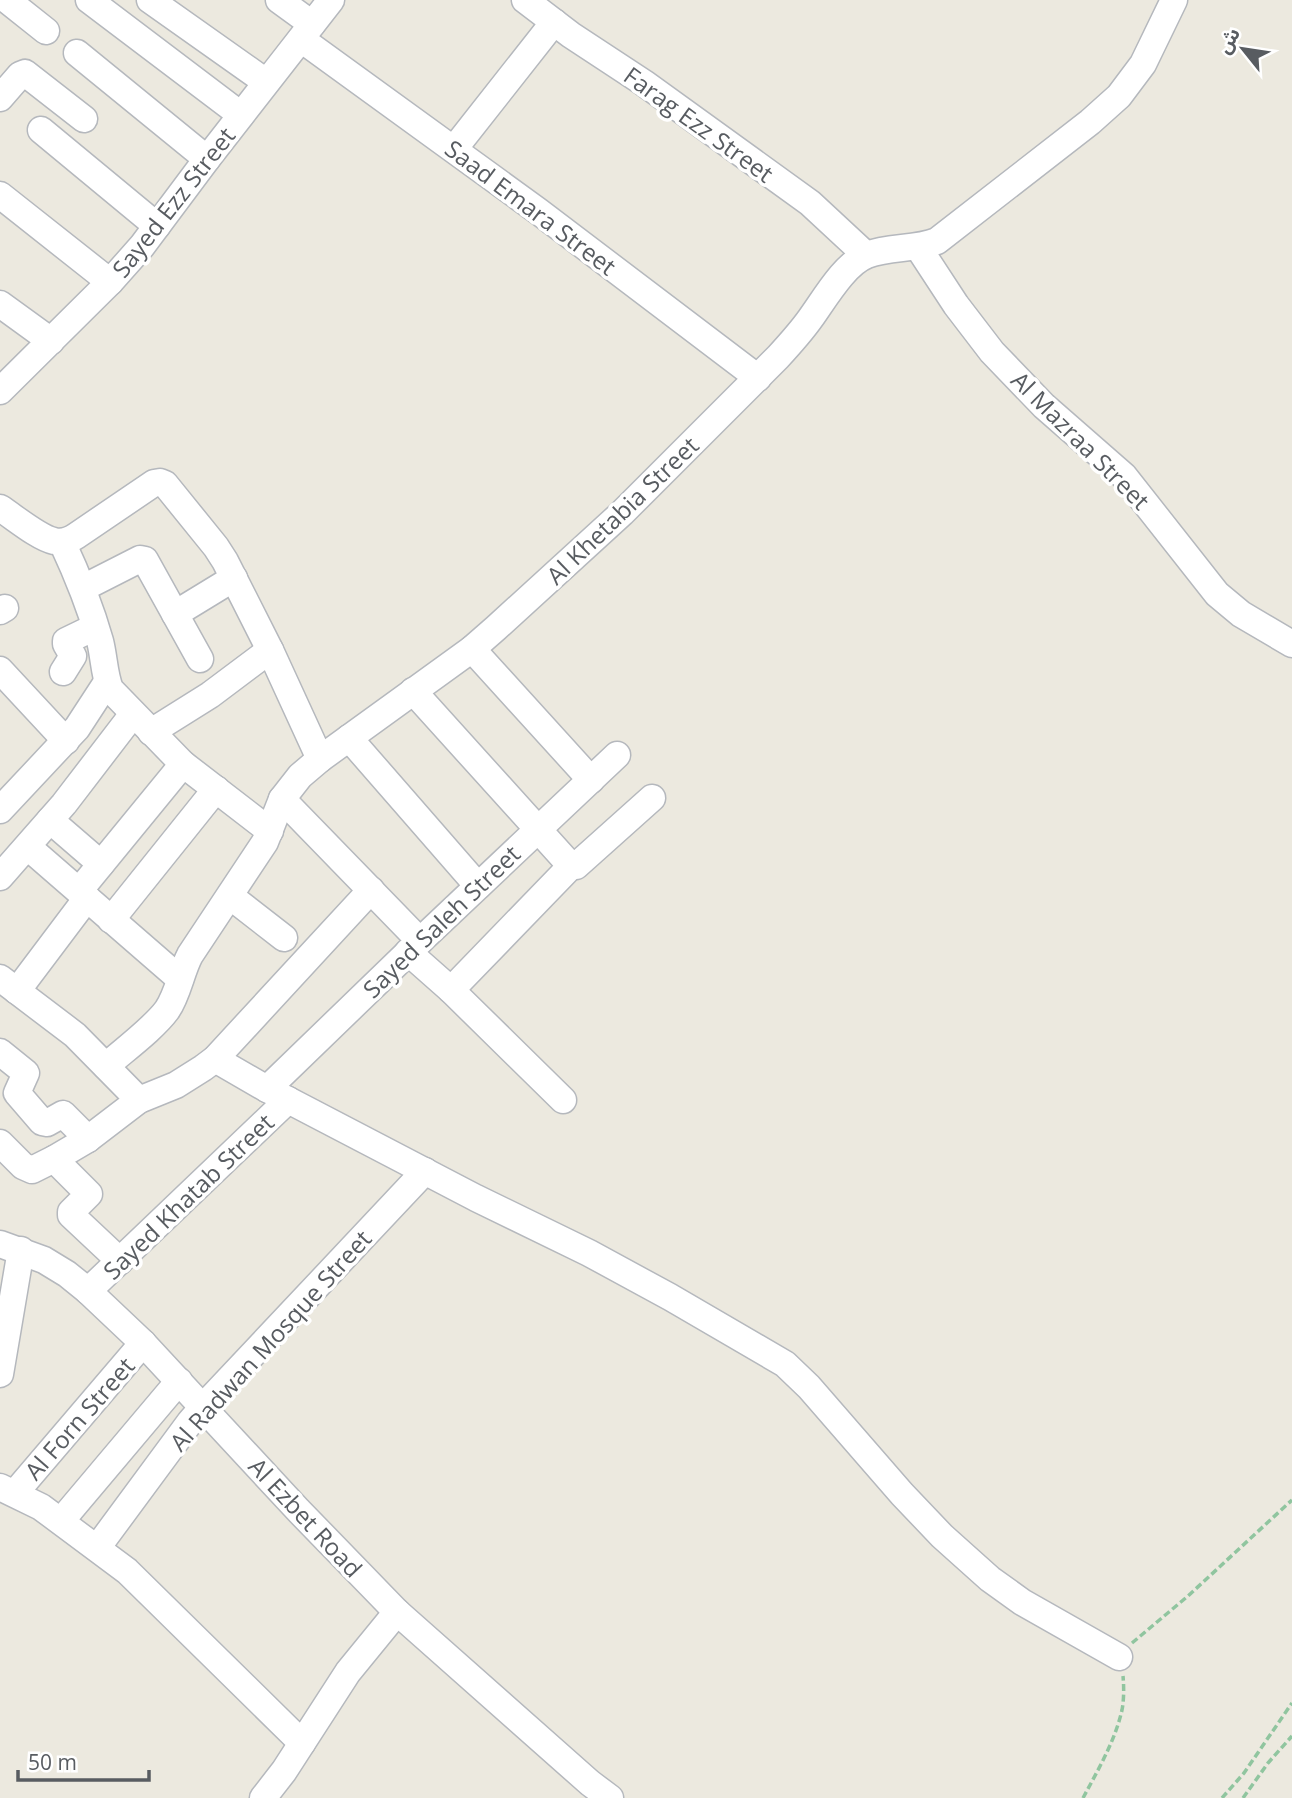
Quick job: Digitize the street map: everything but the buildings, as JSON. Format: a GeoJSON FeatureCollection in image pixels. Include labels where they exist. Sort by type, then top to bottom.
{"type":"FeatureCollection","features":[{"type":"Feature","properties":{"kind":"street"},"geometry":{"type":"LineString","coordinates":[[7,0],[46,32]]}},
{"type":"Feature","properties":{"kind":"street"},"geometry":{"type":"LineString","coordinates":[[89,0],[241,115]]}},
{"type":"Feature","properties":{"kind":"street"},"geometry":{"type":"LineString","coordinates":[[150,0],[266,82]]}},
{"type":"Feature","properties":{"kind":"street","name":"Saad Emara Street"},"geometry":{"type":"LineString","coordinates":[[279,0],[307,31],[454,149],[758,378]]}},
{"type":"Feature","properties":{"kind":"street","name":"Sayed Ezz Street"},"geometry":{"type":"LineString","coordinates":[[0,391],[110,282],[157,226],[331,0]]}},
{"type":"Feature","properties":{"kind":"street","name":"Farag Ezz Street"},"geometry":{"type":"LineString","coordinates":[[525,0],[810,203],[866,255]]}},
{"type":"Feature","properties":{"kind":"street"},"geometry":{"type":"LineString","coordinates":[[866,255],[918,247],[937,241],[1090,122],[1119,96],[1143,64],[1174,0]]}},
{"type":"Feature","properties":{"kind":"street"},"geometry":{"type":"LineString","coordinates":[[454,149],[554,22]]}},
{"type":"Feature","properties":{"kind":"street"},"geometry":{"type":"LineString","coordinates":[[77,53],[207,159]]}},
{"type":"Feature","properties":{"kind":"street"},"geometry":{"type":"LineString","coordinates":[[0,98],[20,75],[27,74],[84,119]]}},
{"type":"Feature","properties":{"kind":"street"},"geometry":{"type":"LineString","coordinates":[[41,130],[157,226]]}},
{"type":"Feature","properties":{"kind":"street"},"geometry":{"type":"LineString","coordinates":[[0,195],[110,282]]}},
{"type":"Feature","properties":{"kind":"street","name":"Al Mazraa Street"},"geometry":{"type":"LineString","coordinates":[[918,247],[956,305],[992,352],[1044,406],[1124,476],[1217,594],[1241,614],[1292,644]]}},
{"type":"Feature","properties":{"kind":"street","name":"Al Khetabia Street"},"geometry":{"type":"LineString","coordinates":[[106,1066],[167,1010],[190,955],[265,842],[282,799],[300,776],[472,649],[622,513],[797,337],[846,272],[866,255]]}},
{"type":"Feature","properties":{"kind":"street"},"geometry":{"type":"LineString","coordinates":[[0,303],[51,341]]}},
{"type":"Feature","properties":{"kind":"street"},"geometry":{"type":"LineString","coordinates":[[0,508],[45,538],[62,542],[76,536],[154,483],[160,482],[169,487],[216,547],[234,578],[270,649],[320,760]]}},
{"type":"Feature","properties":{"kind":"street"},"geometry":{"type":"LineString","coordinates":[[62,542],[83,588],[101,645],[107,682],[117,698],[183,764],[270,831]]}},
{"type":"Feature","properties":{"kind":"street"},"geometry":{"type":"LineString","coordinates":[[83,588],[142,559],[200,659]]}},
{"type":"Feature","properties":{"kind":"street"},"geometry":{"type":"LineString","coordinates":[[175,614],[234,578]]}},
{"type":"Feature","properties":{"kind":"street"},"geometry":{"type":"LineString","coordinates":[[63,672],[73,656],[65,644],[66,641],[95,627]]}},
{"type":"Feature","properties":{"kind":"street"},"geometry":{"type":"LineString","coordinates":[[1,874],[28,846],[98,761],[142,723],[210,695],[270,649]]}},
{"type":"Feature","properties":{"kind":"street"},"geometry":{"type":"LineString","coordinates":[[472,649],[591,780]]}},
{"type":"Feature","properties":{"kind":"street"},"geometry":{"type":"LineString","coordinates":[[0,670],[66,741]]}},
{"type":"Feature","properties":{"kind":"street"},"geometry":{"type":"LineString","coordinates":[[0,810],[77,728],[107,682]]}},
{"type":"Feature","properties":{"kind":"street"},"geometry":{"type":"LineString","coordinates":[[413,691],[571,866]]}},
{"type":"Feature","properties":{"kind":"street"},"geometry":{"type":"LineString","coordinates":[[349,738],[478,886]]}},
{"type":"Feature","properties":{"kind":"street","name":"Sayed Saleh Street"},"geometry":{"type":"LineString","coordinates":[[277,1095],[414,947],[617,755]]}},
{"type":"Feature","properties":{"kind":"street"},"geometry":{"type":"LineString","coordinates":[[139,1100],[75,1035],[8,984],[83,895],[101,864],[183,764]]}},
{"type":"Feature","properties":{"kind":"street"},"geometry":{"type":"LineString","coordinates":[[111,920],[216,789]]}},
{"type":"Feature","properties":{"kind":"street"},"geometry":{"type":"LineString","coordinates":[[451,990],[571,866],[576,866],[652,798]]}},
{"type":"Feature","properties":{"kind":"street"},"geometry":{"type":"LineString","coordinates":[[282,799],[371,890],[451,990],[563,1100]]}},
{"type":"Feature","properties":{"kind":"street"},"geometry":{"type":"LineString","coordinates":[[50,820],[101,864]]}},
{"type":"Feature","properties":{"kind":"street"},"geometry":{"type":"LineString","coordinates":[[28,846],[180,979]]}},
{"type":"Feature","properties":{"kind":"street"},"geometry":{"type":"LineString","coordinates":[[0,1143],[23,1167],[43,1165],[88,1139],[139,1100],[176,1085],[204,1068],[371,890]]}},
{"type":"Feature","properties":{"kind":"street"},"geometry":{"type":"LineString","coordinates":[[230,895],[284,938]]}},
{"type":"Feature","properties":{"kind":"street"},"geometry":{"type":"LineString","coordinates":[[0,1052],[26,1073],[17,1093],[43,1122],[47,1123],[63,1114],[88,1139]]}},
{"type":"Feature","properties":{"kind":"street"},"geometry":{"type":"LineString","coordinates":[[215,1059],[277,1095],[589,1253],[785,1364],[809,1387],[942,1536],[990,1579],[1022,1602],[1119,1657]]}},
{"type":"Feature","properties":{"kind":"street","name":"Sayed Khatab Street"},"geometry":{"type":"LineString","coordinates":[[88,1291],[120,1261],[277,1095]]}},
{"type":"Feature","properties":{"kind":"street"},"geometry":{"type":"LineString","coordinates":[[43,1165],[88,1193],[71,1215],[120,1261]]}},
{"type":"Feature","properties":{"kind":"street","name":"Al Radwan Mosque Street"},"geometry":{"type":"LineString","coordinates":[[97,1548],[203,1407],[425,1171]]}},
{"type":"Feature","properties":{"kind":"street"},"geometry":{"type":"LineString","coordinates":[[0,1374],[11,1247]]}},
{"type":"Feature","properties":{"kind":"street","name":"Al Ezbet Road"},"geometry":{"type":"LineString","coordinates":[[11,1247],[44,1260],[88,1291],[143,1343],[397,1612],[610,1798]]}},
{"type":"Feature","properties":{"kind":"street","name":"Al Forn Street"},"geometry":{"type":"LineString","coordinates":[[7,1490],[143,1343]]}},
{"type":"Feature","properties":{"kind":"street"},"geometry":{"type":"LineString","coordinates":[[61,1521],[178,1381]]}},
{"type":"Feature","properties":{"kind":"street"},"geometry":{"type":"LineString","coordinates":[[7,1490],[41,1507],[127,1571],[302,1743]]}},
{"type":"Feature","properties":{"kind":"street"},"geometry":{"type":"LineString","coordinates":[[263,1798],[284,1771],[348,1672],[397,1612]]}},
{"type":"Feature","properties":{"kind":"path"},"geometry":{"type":"LineString","coordinates":[[1083,1798],[1104,1758],[1123,1708],[1123,1671],[1119,1657],[1292,1500]]}},
{"type":"Feature","properties":{"kind":"path"},"geometry":{"type":"LineString","coordinates":[[1222,1798],[1244,1773],[1292,1703]]}},
{"type":"Feature","properties":{"kind":"path"},"geometry":{"type":"LineString","coordinates":[[1243,1798],[1292,1736]]}}]}
